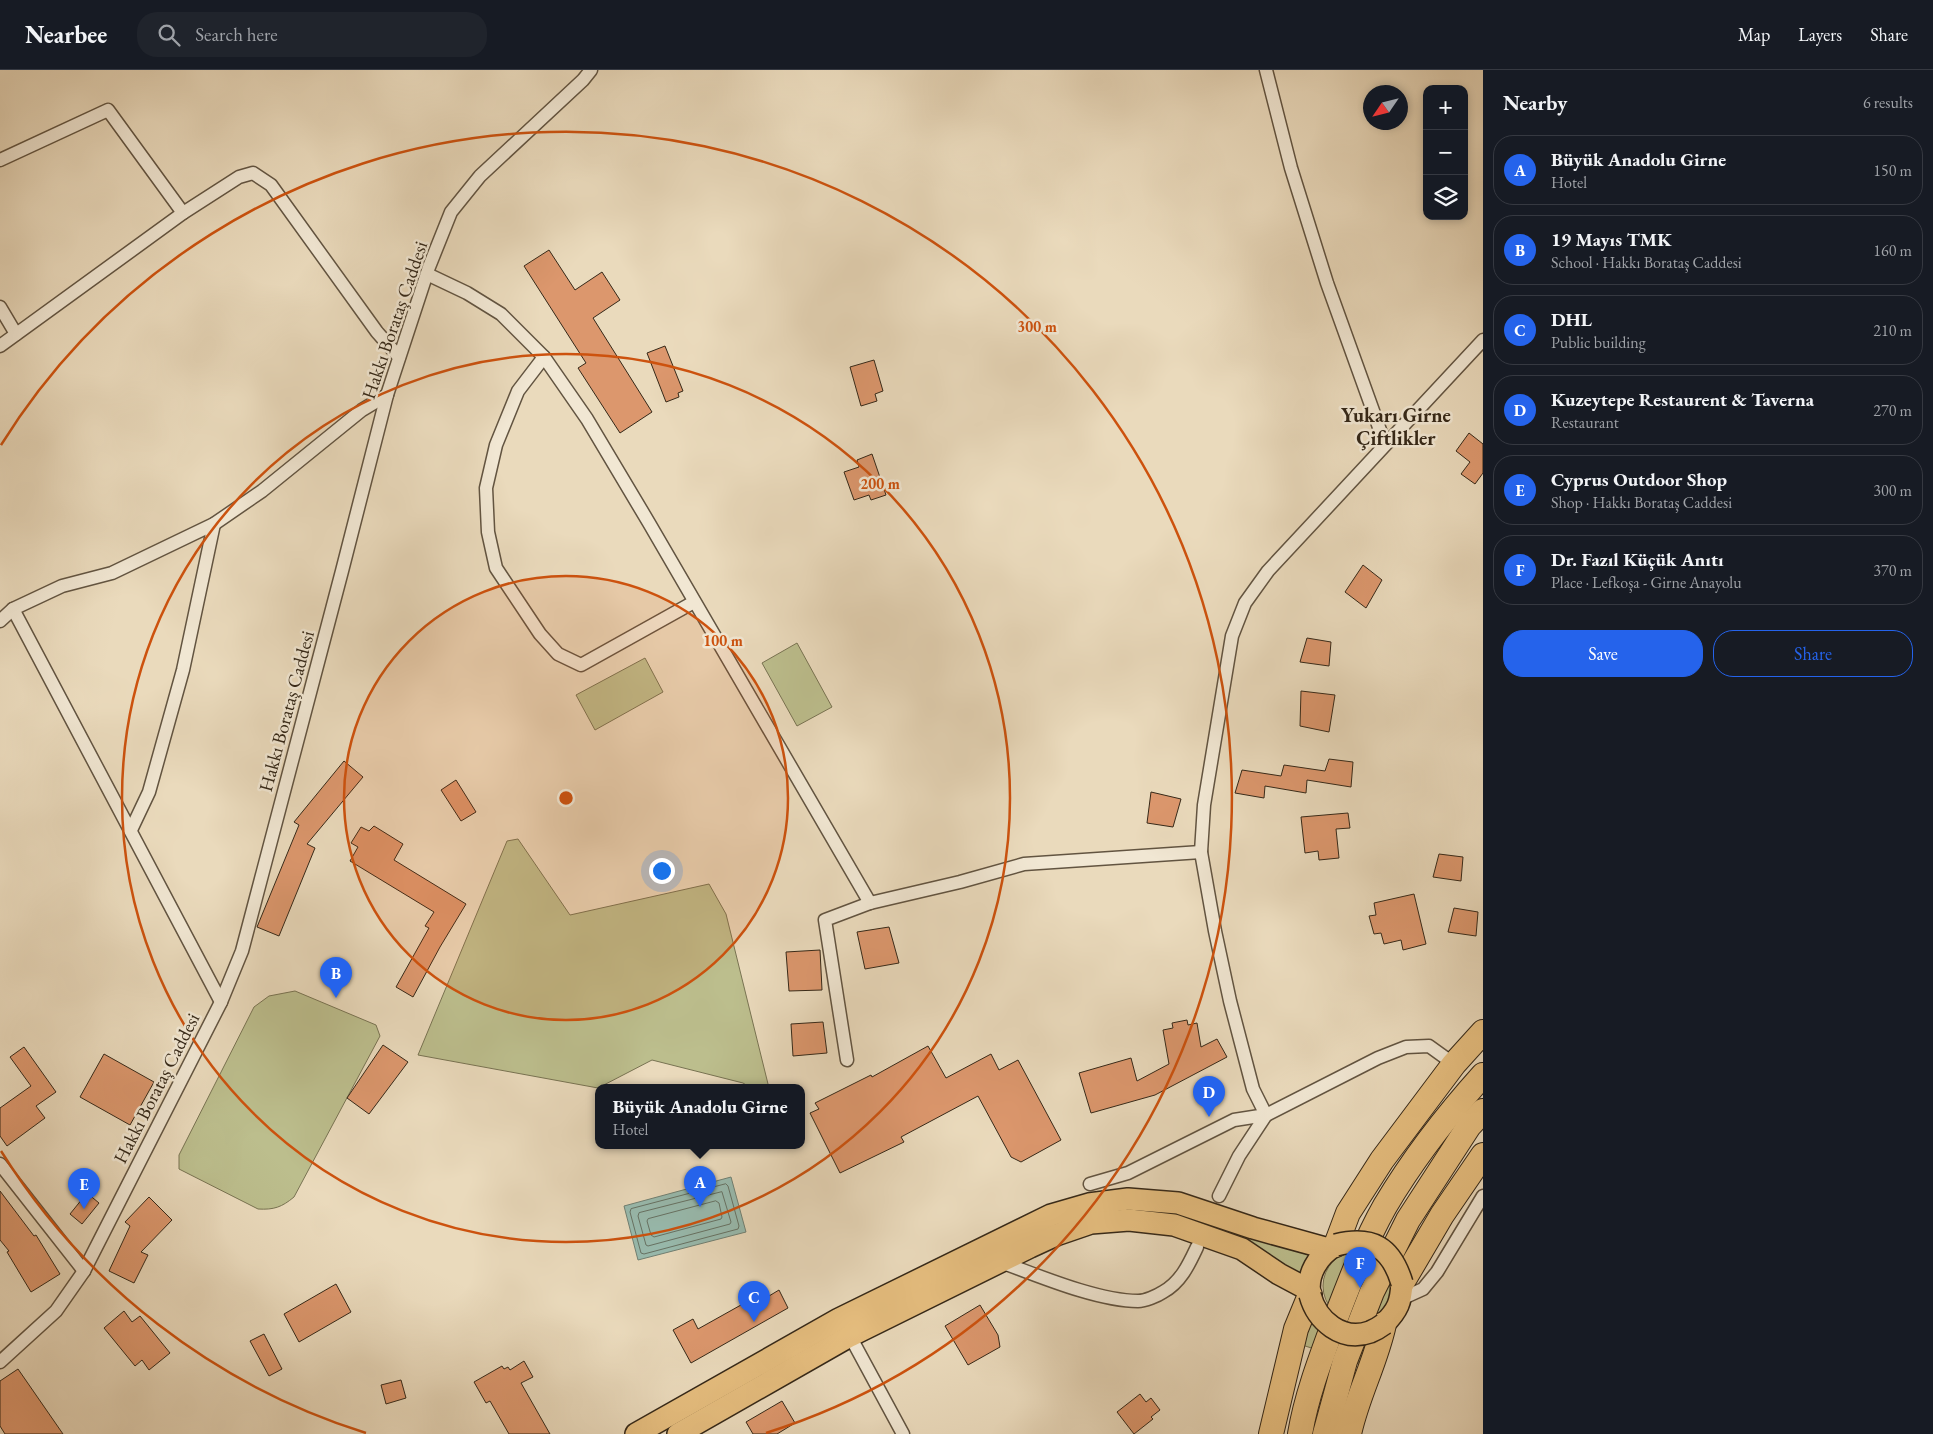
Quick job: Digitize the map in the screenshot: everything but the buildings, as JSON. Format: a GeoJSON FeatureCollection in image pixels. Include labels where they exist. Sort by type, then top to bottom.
{"type":"FeatureCollection","features":[{"type":"Feature","properties":{"kind":"highway"},"geometry":{"type":"LineString","coordinates":[[1333,1247],[1348,1212],[1382,1160],[1454,1064],[1483,1032]]}},
{"type":"Feature","properties":{"kind":"highway"},"geometry":{"type":"LineString","coordinates":[[1300,1434],[1304,1412],[1322,1356],[1350,1280],[1385,1207],[1446,1116],[1483,1075]]}},
{"type":"Feature","properties":{"kind":"highway"},"geometry":{"type":"LineString","coordinates":[[1325,1434],[1345,1360],[1372,1292],[1408,1220],[1469,1126],[1483,1111]]}},
{"type":"Feature","properties":{"kind":"highway"},"geometry":{"type":"LineString","coordinates":[[1401,1291],[1442,1215],[1483,1155]]}},
{"type":"Feature","properties":{"kind":"highway"},"geometry":{"type":"LineString","coordinates":[[1272,1434],[1296,1329],[1309,1293]]}},
{"type":"Feature","properties":{"kind":"highway"},"geometry":{"type":"LineString","coordinates":[[1350,1434],[1352,1419],[1379,1348],[1384,1324]]}},
{"type":"Feature","properties":{"kind":"main road"},"geometry":{"type":"LineString","coordinates":[[636,1434],[839,1319],[1051,1215],[1089,1204],[1128,1199],[1178,1203],[1252,1228],[1333,1247]]}},
{"type":"Feature","properties":{"kind":"main road"},"geometry":{"type":"LineString","coordinates":[[678,1434],[850,1336],[1056,1235],[1090,1223],[1129,1220],[1174,1225],[1210,1236],[1242,1249],[1309,1293]]}},
{"type":"Feature","properties":{"kind":"main road"},"geometry":{"type":"LineString","coordinates":[[1353,1241],[1370,1243],[1386,1252],[1397,1266],[1401,1291],[1395,1313],[1384,1324],[1370,1332],[1353,1334],[1336,1330],[1323,1321],[1313,1307],[1309,1293],[1310,1274],[1318,1260],[1333,1247],[1353,1241]]}},
{"type":"Feature","properties":{"kind":"street","name":"Hakkı Borataş Caddesi"},"geometry":{"type":"LineString","coordinates":[[0,1362],[56,1311],[84,1270],[221,1002],[242,951],[387,395],[427,274],[452,212],[480,176],[583,80],[591,70]]}},
{"type":"Feature","properties":{"kind":"street"},"geometry":{"type":"LineString","coordinates":[[1266,70],[1291,168],[1324,275],[1386,444]]}},
{"type":"Feature","properties":{"kind":"street"},"geometry":{"type":"LineString","coordinates":[[0,160],[108,110],[183,213]]}},
{"type":"Feature","properties":{"kind":"street"},"geometry":{"type":"LineString","coordinates":[[0,346],[183,213],[239,177],[253,173],[271,185],[377,332],[399,357]]}},
{"type":"Feature","properties":{"kind":"street"},"geometry":{"type":"LineString","coordinates":[[427,274],[467,293],[501,314],[544,358],[586,419],[870,903]]}},
{"type":"Feature","properties":{"kind":"street"},"geometry":{"type":"LineString","coordinates":[[0,307],[16,334]]}},
{"type":"Feature","properties":{"kind":"street"},"geometry":{"type":"LineString","coordinates":[[1266,1115],[1253,1089],[1230,1001],[1201,852],[1204,805],[1232,636],[1245,603],[1268,571],[1482,343]]}},
{"type":"Feature","properties":{"kind":"street"},"geometry":{"type":"LineString","coordinates":[[544,358],[518,391],[496,445],[486,488],[488,532],[496,568],[540,634],[558,654],[581,665],[694,602]]}},
{"type":"Feature","properties":{"kind":"street"},"geometry":{"type":"LineString","coordinates":[[0,621],[13,609],[62,586],[112,572],[214,524],[262,491],[362,410],[387,395]]}},
{"type":"Feature","properties":{"kind":"street"},"geometry":{"type":"LineString","coordinates":[[130,830],[149,792],[183,670],[214,524]]}},
{"type":"Feature","properties":{"kind":"street"},"geometry":{"type":"LineString","coordinates":[[13,609],[221,1002]]}},
{"type":"Feature","properties":{"kind":"street"},"geometry":{"type":"LineString","coordinates":[[847,1060],[826,920],[870,903],[960,882],[1024,864],[1201,852]]}},
{"type":"Feature","properties":{"kind":"street"},"geometry":{"type":"LineString","coordinates":[[1090,1184],[1128,1173],[1234,1120],[1266,1115],[1378,1058],[1406,1047],[1429,1046],[1454,1064]]}},
{"type":"Feature","properties":{"kind":"street"},"geometry":{"type":"LineString","coordinates":[[1219,1196],[1239,1156],[1266,1115]]}},
{"type":"Feature","properties":{"kind":"street"},"geometry":{"type":"LineString","coordinates":[[0,1164],[84,1270]]}},
{"type":"Feature","properties":{"kind":"street"},"geometry":{"type":"LineString","coordinates":[[1401,1291],[1423,1289],[1437,1272],[1483,1196]]}},
{"type":"Feature","properties":{"kind":"street"},"geometry":{"type":"LineString","coordinates":[[1001,1262],[1081,1290],[1114,1298],[1140,1301],[1164,1292],[1184,1274],[1197,1247]]}},
{"type":"Feature","properties":{"kind":"street"},"geometry":{"type":"LineString","coordinates":[[850,1336],[903,1434]]}},
{"type":"Feature","properties":{"kind":"green space"},"geometry":{"type":"Polygon","coordinates":[[[797,643],[832,707],[797,726],[762,663],[797,643]]]}},
{"type":"Feature","properties":{"kind":"green space"},"geometry":{"type":"Polygon","coordinates":[[[645,658],[663,692],[595,730],[576,695],[645,658]]]}},
{"type":"Feature","properties":{"kind":"green space"},"geometry":{"type":"Polygon","coordinates":[[[518,839],[570,915],[709,884],[726,914],[768,1084],[745,1084],[652,1060],[606,1084],[595,1084],[595,1087],[418,1055],[507,841],[518,839]]]}},
{"type":"Feature","properties":{"kind":"green space"},"geometry":{"type":"Polygon","coordinates":[[[295,991],[376,1025],[380,1036],[294,1197],[278,1207],[258,1209],[179,1169],[179,1155],[254,1007],[269,996],[295,991]]]}},
{"type":"Feature","properties":{"kind":"green space"},"geometry":{"type":"Polygon","coordinates":[[[1250,1237],[1315,1252],[1303,1281],[1274,1258],[1248,1242],[1250,1237]]]}},
{"type":"Feature","properties":{"kind":"green space"},"geometry":{"type":"Polygon","coordinates":[[[1358,1251],[1377,1257],[1387,1267],[1393,1286],[1387,1305],[1377,1315],[1358,1321],[1339,1315],[1329,1305],[1323,1286],[1329,1267],[1339,1257],[1358,1251]]]}},
{"type":"Feature","properties":{"kind":"green space"},"geometry":{"type":"Polygon","coordinates":[[[1309,1317],[1373,1340],[1362,1364],[1302,1345],[1309,1317]]]}},
{"type":"Feature","properties":{"kind":"water"},"geometry":{"type":"Polygon","coordinates":[[[731,1177],[746,1232],[638,1260],[624,1206],[731,1177]]]}},
{"type":"Feature","properties":{"kind":"place","name":"19 Mayıs TMK"},"geometry":{"type":"Point","coordinates":[336,998]}},
{"type":"Feature","properties":{"kind":"place","name":"Kuzeytepe Restaurent & Taverna"},"geometry":{"type":"Point","coordinates":[1209,1117]}},
{"type":"Feature","properties":{"kind":"place","name":"Büyük Anadolu Girne"},"geometry":{"type":"Point","coordinates":[700,1207]}},
{"type":"Feature","properties":{"kind":"place","name":"Cyprus Outdoor Shop"},"geometry":{"type":"Point","coordinates":[84,1209]}},
{"type":"Feature","properties":{"kind":"place","name":"Dr. Fazıl Küçük Anıtı"},"geometry":{"type":"Point","coordinates":[1360,1288]}},
{"type":"Feature","properties":{"kind":"place","name":"DHL"},"geometry":{"type":"Point","coordinates":[754,1322]}},
{"type":"Feature","properties":{"kind":"district","name":"Yukarı Girne Çiftlikler"},"geometry":{"type":"Point","coordinates":[1396,426]}}]}
